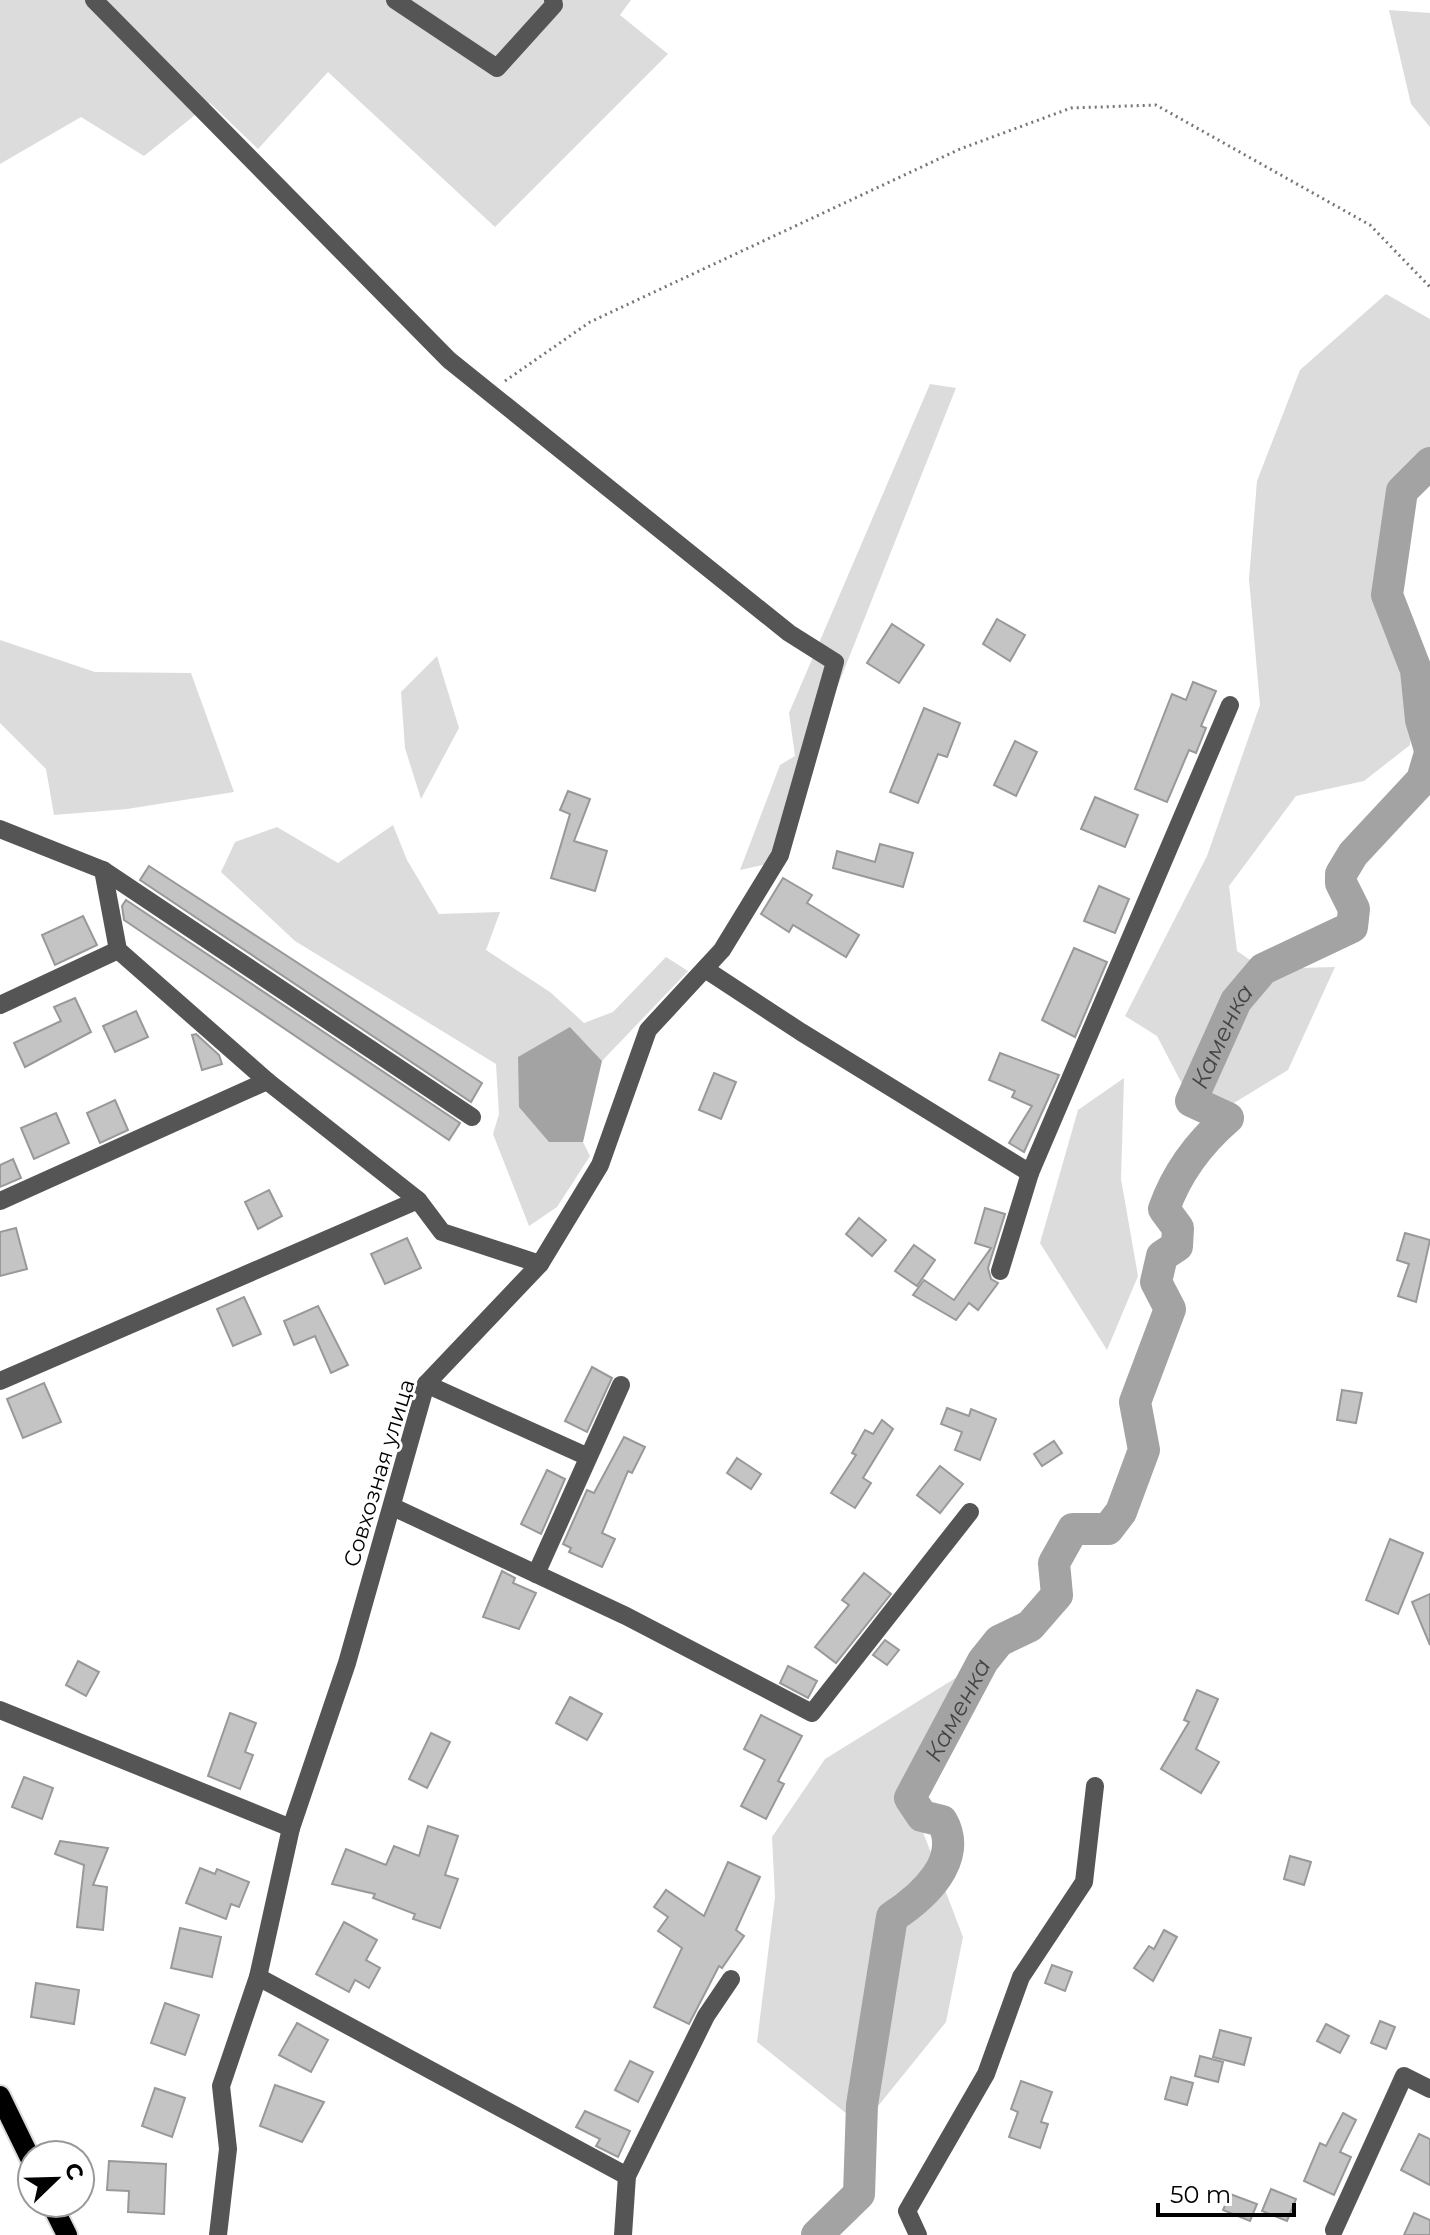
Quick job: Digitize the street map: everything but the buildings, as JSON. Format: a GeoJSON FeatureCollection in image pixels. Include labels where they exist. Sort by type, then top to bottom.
{"type":"FeatureCollection","features":[{"type":"Feature","properties":{"kind":"main road"},"geometry":{"type":"LineString","coordinates":[[0,2096],[21,2139]]}},
{"type":"Feature","properties":{"kind":"street"},"geometry":{"type":"LineString","coordinates":[[94,0],[449,360],[489,392]]}},
{"type":"Feature","properties":{"kind":"street"},"geometry":{"type":"LineString","coordinates":[[395,0],[497,68],[554,5],[553,0]]}},
{"type":"Feature","properties":{"kind":"street","name":"Совхозная улица"},"geometry":{"type":"LineString","coordinates":[[218,2235],[228,2149],[221,2086],[258,1977],[291,1828],[347,1663],[426,1384],[540,1264],[600,1165],[648,1030],[722,950],[780,855],[835,662],[789,633],[489,392]]}},
{"type":"Feature","properties":{"kind":"street"},"geometry":{"type":"LineString","coordinates":[[1000,1271],[1030,1173],[1230,705]]}},
{"type":"Feature","properties":{"kind":"street"},"geometry":{"type":"LineString","coordinates":[[0,829],[103,870],[472,1117]]}},
{"type":"Feature","properties":{"kind":"street"},"geometry":{"type":"LineString","coordinates":[[103,870],[118,950],[267,1081],[418,1200],[442,1232],[540,1264]]}},
{"type":"Feature","properties":{"kind":"street"},"geometry":{"type":"LineString","coordinates":[[0,1005],[118,950]]}},
{"type":"Feature","properties":{"kind":"street"},"geometry":{"type":"LineString","coordinates":[[705,969],[1030,1173]]}},
{"type":"Feature","properties":{"kind":"street"},"geometry":{"type":"LineString","coordinates":[[0,1201],[267,1081]]}},
{"type":"Feature","properties":{"kind":"street"},"geometry":{"type":"LineString","coordinates":[[0,1381],[418,1200]]}},
{"type":"Feature","properties":{"kind":"street"},"geometry":{"type":"LineString","coordinates":[[426,1384],[586,1456]]}},
{"type":"Feature","properties":{"kind":"street"},"geometry":{"type":"LineString","coordinates":[[536,1574],[586,1456],[621,1385]]}},
{"type":"Feature","properties":{"kind":"street"},"geometry":{"type":"LineString","coordinates":[[393,1507],[536,1574],[812,1713],[970,1512]]}},
{"type":"Feature","properties":{"kind":"street"},"geometry":{"type":"LineString","coordinates":[[0,1710],[291,1828]]}},
{"type":"Feature","properties":{"kind":"street"},"geometry":{"type":"LineString","coordinates":[[918,2235],[907,2211],[986,2074],[1021,1977],[1084,1882],[1095,1786]]}},
{"type":"Feature","properties":{"kind":"street"},"geometry":{"type":"LineString","coordinates":[[258,1977],[627,2176]]}},
{"type":"Feature","properties":{"kind":"street"},"geometry":{"type":"LineString","coordinates":[[623,2235],[627,2176],[706,2016],[731,1979]]}},
{"type":"Feature","properties":{"kind":"street"},"geometry":{"type":"LineString","coordinates":[[1334,2230],[1404,2076],[1430,2089]]}},
{"type":"Feature","properties":{"kind":"path"},"geometry":{"type":"LineString","coordinates":[[489,392],[590,322],[960,149],[1071,108],[1156,105],[1370,225],[1430,287]]}},
{"type":"Feature","properties":{"kind":"shaded area"},"geometry":{"type":"Polygon","coordinates":[[[0,0],[631,0],[620,15],[668,54],[495,227],[328,72],[258,149],[210,103],[144,156],[81,117],[0,164],[0,0]]]}},
{"type":"Feature","properties":{"kind":"shaded area"},"geometry":{"type":"Polygon","coordinates":[[[1389,10],[1430,13],[1430,127],[1411,104],[1389,10]]]}},
{"type":"Feature","properties":{"kind":"shaded area"},"geometry":{"type":"Polygon","coordinates":[[[1386,294],[1430,319],[1430,459],[1402,491],[1387,595],[1416,670],[1410,745],[1364,781],[1296,796],[1229,886],[1237,951],[1263,969],[1335,967],[1288,1070],[1224,1109],[1191,1101],[1157,1036],[1125,1016],[1207,856],[1260,705],[1249,579],[1257,481],[1300,370],[1386,294]]]}},
{"type":"Feature","properties":{"kind":"shaded area"},"geometry":{"type":"Polygon","coordinates":[[[930,384],[956,388],[767,864],[740,870],[780,765],[795,756],[789,713],[930,384]]]}},
{"type":"Feature","properties":{"kind":"shaded area"},"geometry":{"type":"Polygon","coordinates":[[[0,640],[95,672],[191,673],[234,792],[127,809],[54,815],[46,769],[0,723],[0,640]]]}},
{"type":"Feature","properties":{"kind":"shaded area"},"geometry":{"type":"Polygon","coordinates":[[[437,656],[459,728],[421,799],[405,748],[401,692],[437,656]]]}},
{"type":"Feature","properties":{"kind":"shaded area"},"geometry":{"type":"Polygon","coordinates":[[[393,825],[407,860],[439,914],[500,912],[486,950],[550,992],[584,1023],[613,1012],[666,957],[688,971],[602,1061],[570,1027],[549,1142],[583,1142],[590,1156],[557,1207],[529,1226],[493,1134],[499,1114],[496,1064],[295,941],[221,872],[235,842],[277,827],[338,863],[393,825]]]}},
{"type":"Feature","properties":{"kind":"shaded area"},"geometry":{"type":"Polygon","coordinates":[[[570,1027],[602,1061],[583,1142],[549,1142],[519,1107],[518,1057],[570,1027]]]}},
{"type":"Feature","properties":{"kind":"shaded area"},"geometry":{"type":"Polygon","coordinates":[[[1124,1078],[1121,1179],[1138,1276],[1107,1350],[1040,1243],[1078,1110],[1124,1078]]]}},
{"type":"Feature","properties":{"kind":"shaded area"},"geometry":{"type":"Polygon","coordinates":[[[983,1661],[910,1798],[963,1937],[946,2022],[862,2126],[757,2042],[775,1897],[772,1837],[825,1759],[983,1661]]]}},
{"type":"Feature","properties":{"kind":"waterway","name":"Каменка"},"geometry":{"type":"LineString","coordinates":[[1430,463],[1402,491],[1387,595],[1416,670],[1421,720],[1430,750]]}},
{"type":"Feature","properties":{"kind":"waterway","name":"Каменка"},"geometry":{"type":"LineString","coordinates":[[817,2235],[859,2194],[862,2105],[892,1917],[927,1888],[937,1876],[948,1850],[942,1821],[922,1816],[910,1798],[983,1661],[999,1641],[1030,1626],[1057,1595],[1054,1563],[1073,1529],[1108,1529],[1121,1512],[1144,1450],[1135,1402],[1170,1309],[1156,1282],[1162,1256],[1177,1246],[1178,1228],[1164,1209],[1190,1159],[1228,1118],[1191,1101],[1236,1001],[1263,969],[1352,927],[1354,909],[1341,883],[1341,874],[1353,854],[1422,780],[1430,753]]}}]}
